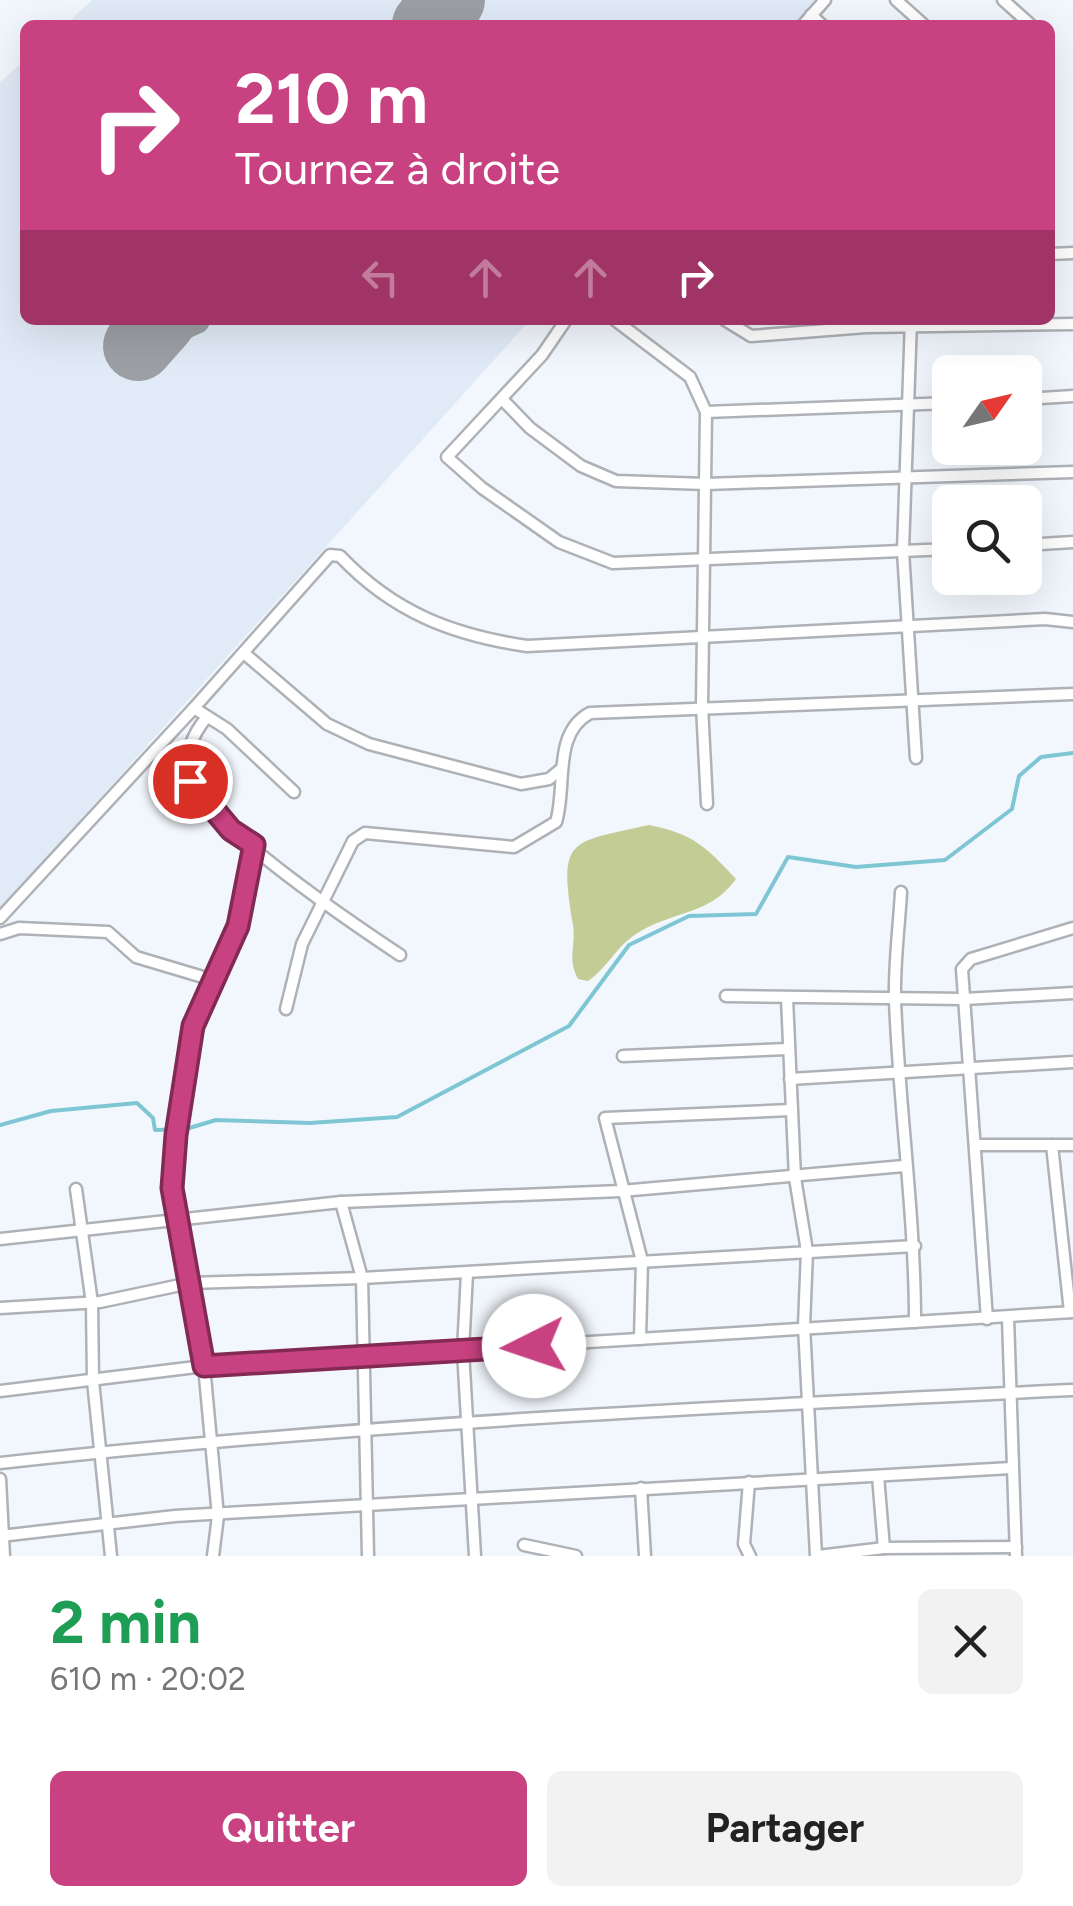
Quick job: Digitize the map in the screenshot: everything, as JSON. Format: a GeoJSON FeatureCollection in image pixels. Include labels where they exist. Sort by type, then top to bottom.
{"type":"FeatureCollection","features":[{"type":"Feature","properties":{"kind":"street"},"geometry":{"type":"LineString","coordinates":[[807,20],[825,0]]}},
{"type":"Feature","properties":{"kind":"street"},"geometry":{"type":"LineString","coordinates":[[896,0],[918,20]]}},
{"type":"Feature","properties":{"kind":"street"},"geometry":{"type":"LineString","coordinates":[[1003,0],[1025,20]]}},
{"type":"Feature","properties":{"kind":"street"},"geometry":{"type":"LineString","coordinates":[[811,15],[816,20]]}},
{"type":"Feature","properties":{"kind":"street"},"geometry":{"type":"LineString","coordinates":[[562,325],[502,398],[446,457],[524,519],[584,556],[613,563],[932,550]]}},
{"type":"Feature","properties":{"kind":"street"},"geometry":{"type":"LineString","coordinates":[[622,325],[690,377],[706,412],[702,706],[707,804]]}},
{"type":"Feature","properties":{"kind":"street"},"geometry":{"type":"LineString","coordinates":[[733,325],[751,336],[912,325],[902,552],[916,758]]}},
{"type":"Feature","properties":{"kind":"street"},"geometry":{"type":"LineString","coordinates":[[1042,398],[1073,396]]}},
{"type":"Feature","properties":{"kind":"street"},"geometry":{"type":"LineString","coordinates":[[502,398],[530,428],[598,475],[616,481],[706,484],[1073,472]]}},
{"type":"Feature","properties":{"kind":"street"},"geometry":{"type":"LineString","coordinates":[[706,412],[932,403]]}},
{"type":"Feature","properties":{"kind":"street"},"geometry":{"type":"LineString","coordinates":[[1042,544],[1073,542]]}},
{"type":"Feature","properties":{"kind":"street"},"geometry":{"type":"LineString","coordinates":[[0,918],[335,554],[410,614],[441,627],[527,646],[1045,619],[1073,622]]}},
{"type":"Feature","properties":{"kind":"street"},"geometry":{"type":"LineString","coordinates":[[245,654],[310,713],[369,744],[521,784],[535,784],[562,770]]}},
{"type":"Feature","properties":{"kind":"street"},"geometry":{"type":"LineString","coordinates":[[286,1010],[302,944],[320,900],[353,841],[365,832],[514,847],[528,842],[556,822],[562,770],[573,726],[590,712],[1073,694]]}},
{"type":"Feature","properties":{"kind":"street"},"geometry":{"type":"LineString","coordinates":[[194,708],[294,792]]}},
{"type":"Feature","properties":{"kind":"street"},"geometry":{"type":"LineString","coordinates":[[207,717],[190,749],[190,781],[231,830],[320,900],[400,955]]}},
{"type":"Feature","properties":{"kind":"street"},"geometry":{"type":"LineString","coordinates":[[214,1556],[218,1516],[204,1366],[172,1188],[193,1026],[238,926],[254,845]]}},
{"type":"Feature","properties":{"kind":"street"},"geometry":{"type":"LineString","coordinates":[[901,892],[895,998],[902,1072],[904,1166],[915,1246],[915,1322]]}},
{"type":"Feature","properties":{"kind":"street"},"geometry":{"type":"LineString","coordinates":[[0,934],[20,928],[108,932],[136,957],[213,980]]}},
{"type":"Feature","properties":{"kind":"street"},"geometry":{"type":"LineString","coordinates":[[987,1319],[964,999],[965,963],[1073,928]]}},
{"type":"Feature","properties":{"kind":"street"},"geometry":{"type":"LineString","coordinates":[[726,996],[964,999],[1073,993]]}},
{"type":"Feature","properties":{"kind":"street"},"geometry":{"type":"LineString","coordinates":[[787,998],[796,1178],[807,1251],[804,1326],[817,1556],[884,1548],[1016,1551],[1008,1318]]}},
{"type":"Feature","properties":{"kind":"street"},"geometry":{"type":"LineString","coordinates":[[623,1056],[788,1049]]}},
{"type":"Feature","properties":{"kind":"street"},"geometry":{"type":"LineString","coordinates":[[790,1079],[1073,1062]]}},
{"type":"Feature","properties":{"kind":"street"},"geometry":{"type":"LineString","coordinates":[[640,1340],[642,1261],[621,1191],[606,1118],[792,1110]]}},
{"type":"Feature","properties":{"kind":"street"},"geometry":{"type":"LineString","coordinates":[[0,1392],[204,1366],[1072,1312],[1052,1144]]}},
{"type":"Feature","properties":{"kind":"street"},"geometry":{"type":"LineString","coordinates":[[976,1145],[1073,1145]]}},
{"type":"Feature","properties":{"kind":"street"},"geometry":{"type":"LineString","coordinates":[[0,1239],[342,1202],[621,1191],[904,1166]]}},
{"type":"Feature","properties":{"kind":"street"},"geometry":{"type":"LineString","coordinates":[[76,1189],[92,1303],[93,1381],[111,1556]]}},
{"type":"Feature","properties":{"kind":"street"},"geometry":{"type":"LineString","coordinates":[[342,1202],[362,1278],[360,1357],[368,1556]]}},
{"type":"Feature","properties":{"kind":"street"},"geometry":{"type":"LineString","coordinates":[[0,1308],[92,1303],[190,1283],[362,1278],[915,1246]]}},
{"type":"Feature","properties":{"kind":"street"},"geometry":{"type":"LineString","coordinates":[[467,1272],[463,1351],[474,1556]]}},
{"type":"Feature","properties":{"kind":"street"},"geometry":{"type":"LineString","coordinates":[[0,1463],[212,1441],[1073,1390]]}},
{"type":"Feature","properties":{"kind":"street"},"geometry":{"type":"LineString","coordinates":[[3,1535],[110,1522],[1011,1468]]}},
{"type":"Feature","properties":{"kind":"street"},"geometry":{"type":"LineString","coordinates":[[878,1476],[884,1548]]}},
{"type":"Feature","properties":{"kind":"street"},"geometry":{"type":"LineString","coordinates":[[0,1478],[4,1556]]}},
{"type":"Feature","properties":{"kind":"street"},"geometry":{"type":"LineString","coordinates":[[750,1482],[744,1544],[750,1556]]}},
{"type":"Feature","properties":{"kind":"street"},"geometry":{"type":"LineString","coordinates":[[640,1488],[645,1556]]}},
{"type":"Feature","properties":{"kind":"street"},"geometry":{"type":"LineString","coordinates":[[524,1545],[576,1556]]}},
{"type":"Feature","properties":{"kind":"shaded area"},"geometry":{"type":"Polygon","coordinates":[[[92,0],[817,0],[799,20],[70,20],[92,0]]]}},
{"type":"Feature","properties":{"kind":"shaded area"},"geometry":{"type":"Polygon","coordinates":[[[20,64],[20,325],[526,325],[0,909],[0,82],[20,64]]]}},
{"type":"Feature","properties":{"kind":"green space"},"geometry":{"type":"Polygon","coordinates":[[[649,825],[698,843],[736,879],[714,900],[633,936],[588,981],[578,979],[572,958],[569,860],[585,842],[649,825]]]}},
{"type":"Feature","properties":{"kind":"waterway"},"geometry":{"type":"LineString","coordinates":[[0,1125],[51,1111],[137,1103],[153,1118],[155,1130],[186,1129],[216,1120],[310,1123],[397,1117],[569,1026],[629,945],[689,916],[756,914],[788,857],[856,867],[945,860],[1012,809],[1019,776],[1041,757],[1073,753]]}},
{"type":"Feature","properties":{"kind":"taxiway"},"geometry":{"type":"LineString","coordinates":[[125,325],[138,346],[185,325]]}},
{"type":"Feature","properties":{"kind":"runway"},"geometry":{"type":"LineString","coordinates":[[432,20],[450,0]]}},
{"type":"Feature","properties":{"kind":"runway"},"geometry":{"type":"LineString","coordinates":[[138,346],[157,325]]}},
{"type":"Feature","properties":{"kind":"route"},"geometry":{"type":"LineString","coordinates":[[190,781],[231,830],[254,845],[238,926],[193,1026],[176,1135],[172,1188],[204,1366],[534,1346]]}}]}
